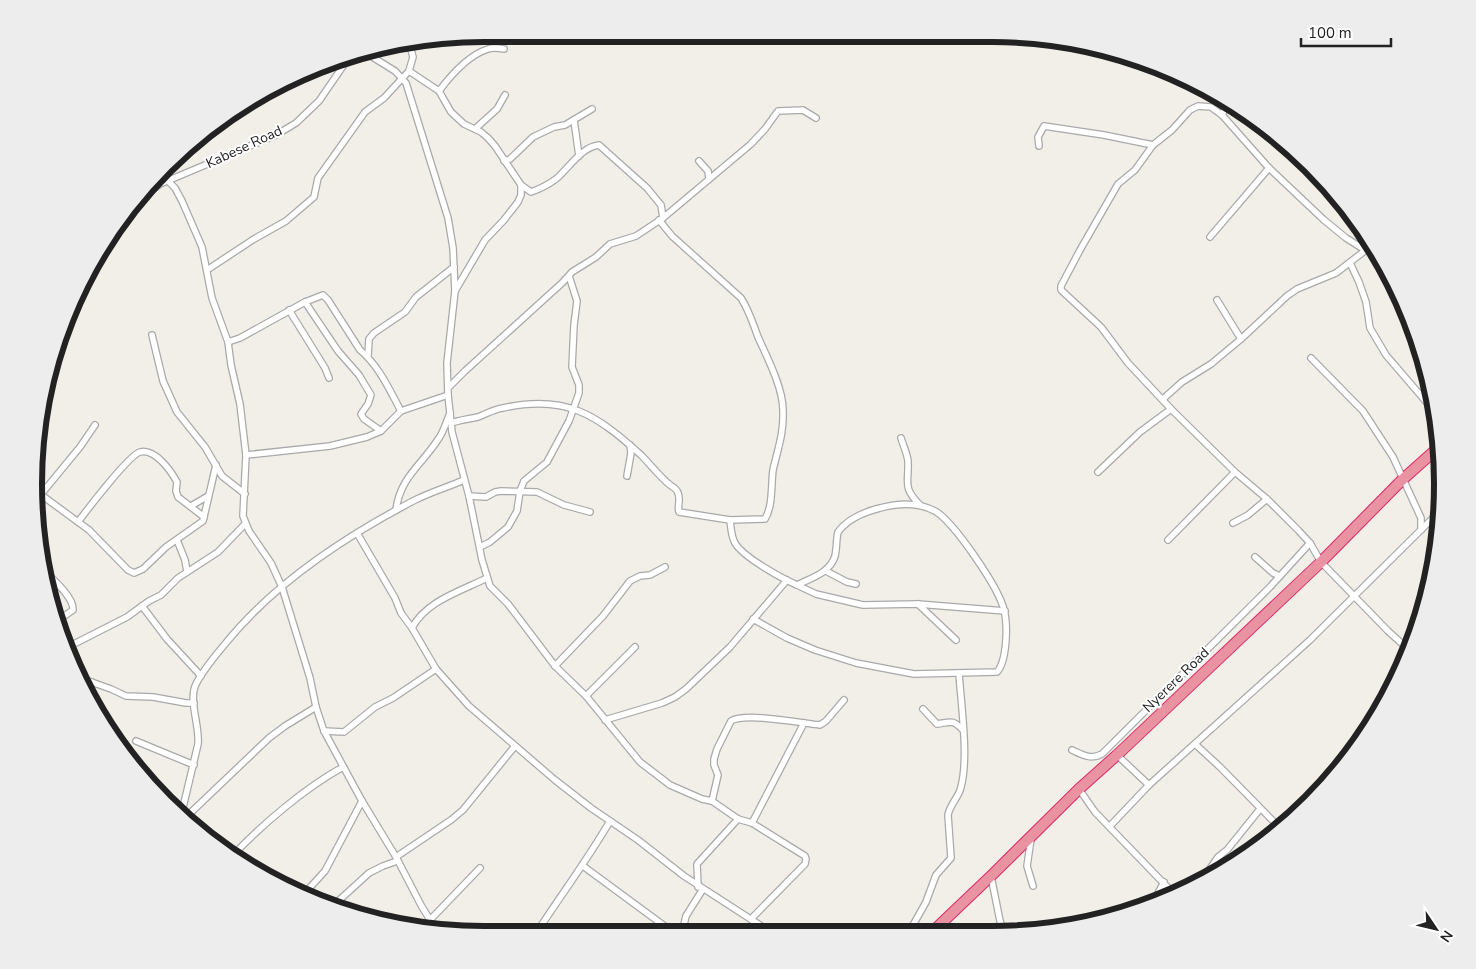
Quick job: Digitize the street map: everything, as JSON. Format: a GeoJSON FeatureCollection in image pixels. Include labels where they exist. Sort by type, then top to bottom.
{"type":"FeatureCollection","features":[{"type":"Feature","properties":{"kind":"highway","name":"Nyerere Road"},"geometry":{"type":"LineString","coordinates":[[938,926],[1078,789],[1117,755],[1321,562],[1403,479],[1433,453]]}},
{"type":"Feature","properties":{"kind":"street"},"geometry":{"type":"LineString","coordinates":[[440,91],[454,72],[478,54],[489,48],[504,49]]}},
{"type":"Feature","properties":{"kind":"street"},"geometry":{"type":"LineString","coordinates":[[207,270],[254,239],[286,221],[314,197],[318,178],[365,112],[384,98],[409,71],[413,57],[411,49]]}},
{"type":"Feature","properties":{"kind":"street"},"geometry":{"type":"LineString","coordinates":[[373,57],[403,78],[415,107],[448,218],[453,248],[455,290],[448,363],[448,395],[451,423],[487,578],[494,591],[508,604],[554,666],[586,696],[640,762],[658,777],[686,792],[712,801],[738,819],[752,823],[805,856],[805,864],[751,919]]}},
{"type":"Feature","properties":{"kind":"street","name":"Kabese Road"},"geometry":{"type":"LineString","coordinates":[[161,184],[276,134],[296,123],[319,101],[343,66]]}},
{"type":"Feature","properties":{"kind":"street"},"geometry":{"type":"LineString","coordinates":[[409,71],[440,91],[451,112],[464,124],[488,138],[521,185],[531,192],[556,179],[579,156],[596,144],[602,146],[615,161],[635,176],[659,202],[662,209],[661,219],[672,236],[741,298],[748,309],[768,357],[783,408],[781,440],[767,516],[764,520],[730,520],[680,512],[676,489],[660,476],[630,445],[604,424],[574,409],[538,402],[501,408],[451,423]]}},
{"type":"Feature","properties":{"kind":"street"},"geometry":{"type":"LineString","coordinates":[[475,129],[497,109],[506,96]]}},
{"type":"Feature","properties":{"kind":"street"},"geometry":{"type":"LineString","coordinates":[[1163,399],[1175,388],[1211,364],[1291,293],[1332,276],[1365,250],[1330,225],[1269,168],[1222,115],[1208,106],[1194,107],[1172,130],[1153,145],[1135,170],[1118,184],[1080,250],[1061,286],[1061,290],[1101,326],[1128,363],[1171,409],[1235,472],[1267,499],[1310,543],[1321,562],[1403,645]]}},
{"type":"Feature","properties":{"kind":"street"},"geometry":{"type":"LineString","coordinates":[[504,161],[510,159],[533,138],[554,127],[565,125],[592,109]]}},
{"type":"Feature","properties":{"kind":"street"},"geometry":{"type":"LineString","coordinates":[[448,388],[577,268],[596,257],[610,244],[636,236],[661,219],[751,144],[778,111],[803,110],[816,118]]}},
{"type":"Feature","properties":{"kind":"street"},"geometry":{"type":"LineString","coordinates":[[1222,115],[1225,110]]}},
{"type":"Feature","properties":{"kind":"street"},"geometry":{"type":"LineString","coordinates":[[574,120],[579,156]]}},
{"type":"Feature","properties":{"kind":"street"},"geometry":{"type":"LineString","coordinates":[[1039,146],[1038,137],[1044,126],[1153,145]]}},
{"type":"Feature","properties":{"kind":"street"},"geometry":{"type":"LineString","coordinates":[[699,161],[708,171],[709,178]]}},
{"type":"Feature","properties":{"kind":"street"},"geometry":{"type":"LineString","coordinates":[[1210,238],[1269,168]]}},
{"type":"Feature","properties":{"kind":"street"},"geometry":{"type":"LineString","coordinates":[[165,179],[182,201],[202,247],[212,298],[228,342],[231,366],[240,404],[246,455],[243,516],[246,524],[271,562],[282,587],[324,731],[432,924]]}},
{"type":"Feature","properties":{"kind":"street"},"geometry":{"type":"LineString","coordinates":[[455,290],[485,240],[518,202],[521,195],[521,185]]}},
{"type":"Feature","properties":{"kind":"street"},"geometry":{"type":"LineString","coordinates":[[1350,263],[1366,302],[1370,328],[1386,355],[1426,401]]}},
{"type":"Feature","properties":{"kind":"street"},"geometry":{"type":"LineString","coordinates":[[368,356],[369,340],[372,334],[405,312],[416,298],[454,267]]}},
{"type":"Feature","properties":{"kind":"street"},"geometry":{"type":"LineString","coordinates":[[480,547],[490,542],[508,527],[517,511],[524,481],[547,462],[574,409],[580,390],[572,367],[577,301],[569,276]]}},
{"type":"Feature","properties":{"kind":"street"},"geometry":{"type":"LineString","coordinates":[[228,342],[240,338],[320,295],[326,297],[360,350],[368,356],[391,390],[401,411]]}},
{"type":"Feature","properties":{"kind":"street"},"geometry":{"type":"LineString","coordinates":[[1217,300],[1241,339]]}},
{"type":"Feature","properties":{"kind":"street"},"geometry":{"type":"LineString","coordinates":[[305,302],[346,361],[360,374],[371,395],[361,414],[364,419],[381,431]]}},
{"type":"Feature","properties":{"kind":"street"},"geometry":{"type":"LineString","coordinates":[[289,310],[325,368],[329,378]]}},
{"type":"Feature","properties":{"kind":"street"},"geometry":{"type":"LineString","coordinates":[[152,335],[163,381],[177,412],[205,447],[227,480],[244,494]]}},
{"type":"Feature","properties":{"kind":"street"},"geometry":{"type":"LineString","coordinates":[[1311,358],[1363,410],[1393,457],[1421,518],[1421,530]]}},
{"type":"Feature","properties":{"kind":"street"},"geometry":{"type":"LineString","coordinates":[[246,455],[330,446],[367,437],[381,431],[401,411],[448,395]]}},
{"type":"Feature","properties":{"kind":"street"},"geometry":{"type":"LineString","coordinates":[[1098,472],[1140,432],[1171,409]]}},
{"type":"Feature","properties":{"kind":"street"},"geometry":{"type":"LineString","coordinates":[[396,510],[399,493],[439,439],[450,412]]}},
{"type":"Feature","properties":{"kind":"street"},"geometry":{"type":"LineString","coordinates":[[42,492],[80,447],[95,425]]}},
{"type":"Feature","properties":{"kind":"street"},"geometry":{"type":"LineString","coordinates":[[753,619],[787,638],[815,650],[856,663],[914,674],[997,672],[999,670],[1003,664],[1005,648],[1005,611],[992,585],[944,517],[920,505],[911,496],[907,486],[908,459],[901,438]]}},
{"type":"Feature","properties":{"kind":"street"},"geometry":{"type":"LineString","coordinates":[[626,476],[631,453],[630,445]]}},
{"type":"Feature","properties":{"kind":"street"},"geometry":{"type":"LineString","coordinates":[[78,522],[124,465],[142,451],[154,456],[169,471],[177,482],[176,494],[204,517]]}},
{"type":"Feature","properties":{"kind":"street"},"geometry":{"type":"LineString","coordinates":[[42,498],[78,522],[99,539],[128,570],[134,573],[143,569],[166,547],[200,523],[204,517],[216,465]]}},
{"type":"Feature","properties":{"kind":"street"},"geometry":{"type":"LineString","coordinates":[[1168,540],[1235,472]]}},
{"type":"Feature","properties":{"kind":"street"},"geometry":{"type":"LineString","coordinates":[[183,808],[194,765],[199,732],[194,703],[196,685],[245,620],[282,587],[357,533],[396,510],[464,480]]}},
{"type":"Feature","properties":{"kind":"street"},"geometry":{"type":"LineString","coordinates":[[469,496],[486,497],[495,492],[537,492],[564,505],[590,512]]}},
{"type":"Feature","properties":{"kind":"street"},"geometry":{"type":"LineString","coordinates":[[191,506],[208,496]]}},
{"type":"Feature","properties":{"kind":"street"},"geometry":{"type":"LineString","coordinates":[[1233,523],[1248,515],[1267,499]]}},
{"type":"Feature","properties":{"kind":"street"},"geometry":{"type":"LineString","coordinates":[[797,585],[826,571],[834,560],[838,532],[854,517],[888,506],[920,505]]}},
{"type":"Feature","properties":{"kind":"street"},"geometry":{"type":"LineString","coordinates":[[1110,826],[1149,785],[1355,597],[1432,519]]}},
{"type":"Feature","properties":{"kind":"street"},"geometry":{"type":"LineString","coordinates":[[730,520],[733,539],[738,548],[769,570],[816,594],[863,605],[918,604],[1005,611]]}},
{"type":"Feature","properties":{"kind":"street"},"geometry":{"type":"LineString","coordinates":[[73,645],[127,617],[161,595],[187,572],[218,552],[246,524]]}},
{"type":"Feature","properties":{"kind":"street"},"geometry":{"type":"LineString","coordinates":[[357,533],[395,598],[401,613],[436,669],[469,706],[591,808],[638,840],[701,888],[762,926]]}},
{"type":"Feature","properties":{"kind":"street"},"geometry":{"type":"LineString","coordinates":[[177,540],[185,560],[187,572]]}},
{"type":"Feature","properties":{"kind":"street"},"geometry":{"type":"LineString","coordinates":[[1072,750],[1088,757],[1096,757],[1102,754],[1280,576],[1310,543]]}},
{"type":"Feature","properties":{"kind":"street"},"geometry":{"type":"LineString","coordinates":[[1255,557],[1273,573],[1280,576]]}},
{"type":"Feature","properties":{"kind":"street"},"geometry":{"type":"LineString","coordinates":[[554,666],[603,616],[630,581],[634,578],[650,575],[665,567]]}},
{"type":"Feature","properties":{"kind":"street"},"geometry":{"type":"LineString","coordinates":[[826,571],[847,582],[856,584]]}},
{"type":"Feature","properties":{"kind":"street"},"geometry":{"type":"LineString","coordinates":[[412,628],[430,606],[487,578]]}},
{"type":"Feature","properties":{"kind":"street"},"geometry":{"type":"LineString","coordinates":[[605,720],[662,703],[675,697],[730,647],[787,580]]}},
{"type":"Feature","properties":{"kind":"street"},"geometry":{"type":"LineString","coordinates":[[53,581],[73,603],[72,610],[63,617]]}},
{"type":"Feature","properties":{"kind":"street"},"geometry":{"type":"LineString","coordinates":[[918,604],[956,640]]}},
{"type":"Feature","properties":{"kind":"street"},"geometry":{"type":"LineString","coordinates":[[142,606],[201,676]]}},
{"type":"Feature","properties":{"kind":"street"},"geometry":{"type":"LineString","coordinates":[[586,696],[635,647]]}},
{"type":"Feature","properties":{"kind":"street"},"geometry":{"type":"LineString","coordinates":[[324,731],[344,732],[375,706],[393,698],[436,669]]}},
{"type":"Feature","properties":{"kind":"street"},"geometry":{"type":"LineString","coordinates":[[912,926],[926,902],[936,875],[951,858],[948,810],[961,786],[963,766],[963,730],[959,673]]}},
{"type":"Feature","properties":{"kind":"street"},"geometry":{"type":"LineString","coordinates":[[88,681],[126,696],[154,697],[194,703]]}},
{"type":"Feature","properties":{"kind":"street"},"geometry":{"type":"LineString","coordinates":[[712,801],[718,775],[714,759],[731,721],[735,718],[752,718],[820,725],[824,724],[844,700]]}},
{"type":"Feature","properties":{"kind":"street"},"geometry":{"type":"LineString","coordinates":[[190,814],[269,738],[316,707]]}},
{"type":"Feature","properties":{"kind":"street"},"geometry":{"type":"LineString","coordinates":[[923,709],[937,724],[953,722],[963,730]]}},
{"type":"Feature","properties":{"kind":"street"},"geometry":{"type":"LineString","coordinates":[[752,823],[804,723]]}},
{"type":"Feature","properties":{"kind":"street"},"geometry":{"type":"LineString","coordinates":[[136,741],[194,765]]}},
{"type":"Feature","properties":{"kind":"street"},"geometry":{"type":"LineString","coordinates":[[1195,744],[1275,823]]}},
{"type":"Feature","properties":{"kind":"street"},"geometry":{"type":"LineString","coordinates":[[338,901],[369,873],[396,859],[463,810],[515,746]]}},
{"type":"Feature","properties":{"kind":"street"},"geometry":{"type":"LineString","coordinates":[[1117,755],[1149,785]]}},
{"type":"Feature","properties":{"kind":"street"},"geometry":{"type":"LineString","coordinates":[[237,851],[254,833],[314,785],[343,767]]}},
{"type":"Feature","properties":{"kind":"street"},"geometry":{"type":"LineString","coordinates":[[1078,789],[1095,812],[1170,889]]}},
{"type":"Feature","properties":{"kind":"street"},"geometry":{"type":"LineString","coordinates":[[308,890],[325,871],[362,800]]}},
{"type":"Feature","properties":{"kind":"street"},"geometry":{"type":"LineString","coordinates":[[1210,868],[1260,809]]}},
{"type":"Feature","properties":{"kind":"street"},"geometry":{"type":"LineString","coordinates":[[684,926],[686,916],[701,888],[697,864],[738,819]]}},
{"type":"Feature","properties":{"kind":"street"},"geometry":{"type":"LineString","coordinates":[[541,926],[554,904],[583,866],[610,821]]}},
{"type":"Feature","properties":{"kind":"street"},"geometry":{"type":"LineString","coordinates":[[1031,837],[1027,866],[1033,886]]}},
{"type":"Feature","properties":{"kind":"street"},"geometry":{"type":"LineString","coordinates":[[583,866],[664,926]]}},
{"type":"Feature","properties":{"kind":"street"},"geometry":{"type":"LineString","coordinates":[[430,920],[480,868]]}},
{"type":"Feature","properties":{"kind":"street"},"geometry":{"type":"LineString","coordinates":[[991,876],[1002,926]]}},
{"type":"Feature","properties":{"kind":"street"},"geometry":{"type":"LineString","coordinates":[[1157,894],[1164,882]]}}]}
